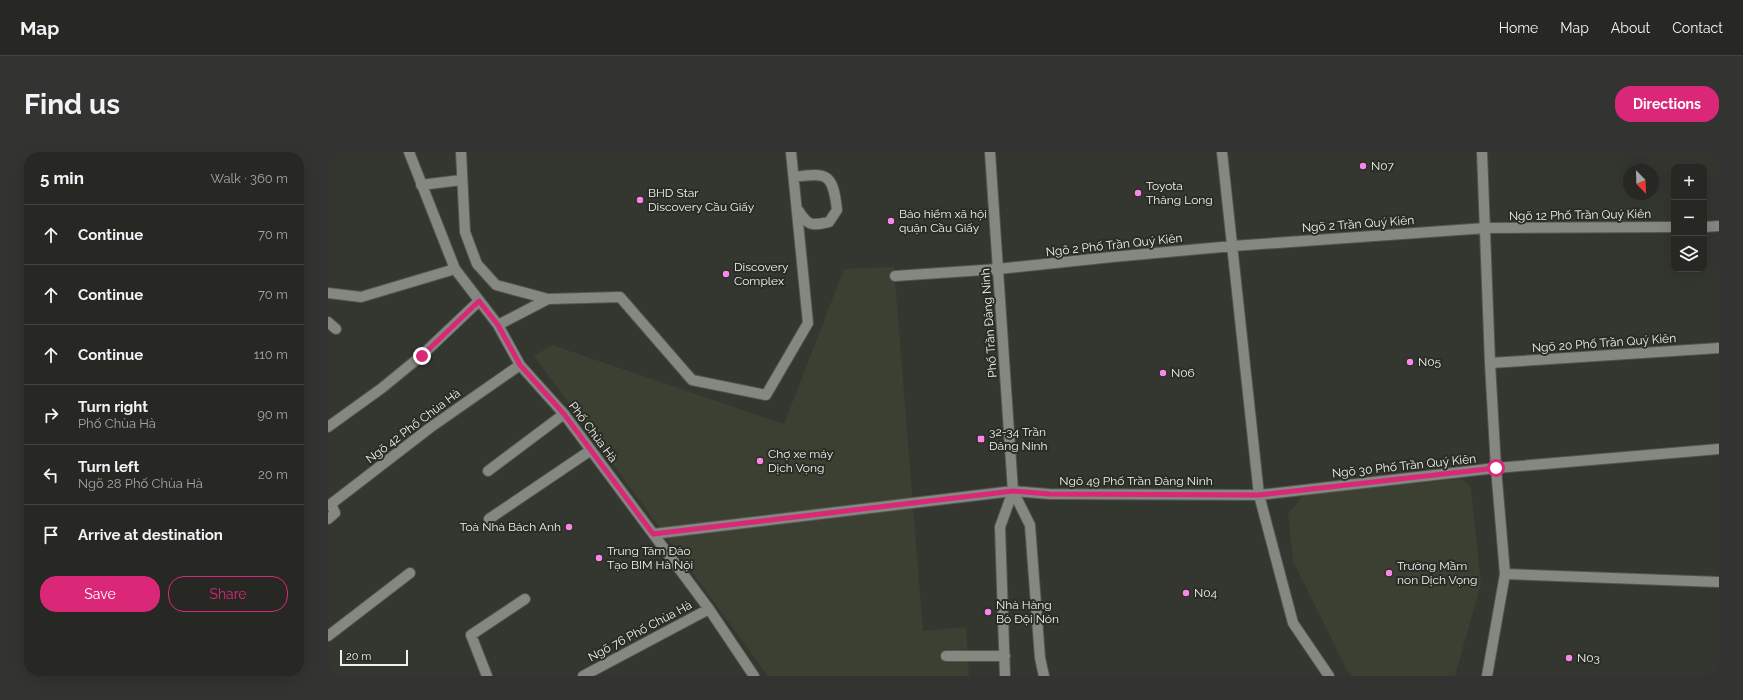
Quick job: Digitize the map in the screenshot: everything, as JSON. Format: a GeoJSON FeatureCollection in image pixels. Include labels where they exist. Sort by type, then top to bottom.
{"type":"FeatureCollection","features":[{"type":"Feature","properties":{"kind":"street","name":"Phố Chùa Hà"},"geometry":{"type":"LineString","coordinates":[[409,152],[455,268],[498,325],[520,365],[564,414],[709,609],[754,676]]}},
{"type":"Feature","properties":{"kind":"street"},"geometry":{"type":"LineString","coordinates":[[461,152],[461,180],[466,232],[477,264],[496,286],[548,299],[620,297],[692,380],[766,395],[808,324],[791,152]]}},
{"type":"Feature","properties":{"kind":"street","name":"Phố Trần Đăng Ninh"},"geometry":{"type":"LineString","coordinates":[[990,152],[1013,491],[1030,525],[1040,658],[1044,676]]}},
{"type":"Feature","properties":{"kind":"street"},"geometry":{"type":"LineString","coordinates":[[1222,152],[1259,495],[1293,623],[1329,676]]}},
{"type":"Feature","properties":{"kind":"street"},"geometry":{"type":"LineString","coordinates":[[1482,152],[1490,363],[1496,468],[1505,574],[1488,676]]}},
{"type":"Feature","properties":{"kind":"street"},"geometry":{"type":"LineString","coordinates":[[794,177],[810,175],[826,177],[831,182],[835,191],[837,210],[829,222],[814,225],[805,221],[797,209]]}},
{"type":"Feature","properties":{"kind":"street"},"geometry":{"type":"LineString","coordinates":[[421,185],[461,180]]}},
{"type":"Feature","properties":{"kind":"street"},"geometry":{"type":"LineString","coordinates":[[1707,226],[1719,226]]}},
{"type":"Feature","properties":{"kind":"street","name":"Ngõ 12 Phố Trần Quý Kiên"},"geometry":{"type":"LineString","coordinates":[[1486,228],[1671,227]]}},
{"type":"Feature","properties":{"kind":"street","name":"Ngõ 2 Trần Quý Kiên"},"geometry":{"type":"LineString","coordinates":[[1233,246],[1486,228]]}},
{"type":"Feature","properties":{"kind":"street","name":"Ngõ 2 Phố Trần Quý Kiên"},"geometry":{"type":"LineString","coordinates":[[894,276],[998,269],[1233,246]]}},
{"type":"Feature","properties":{"kind":"street"},"geometry":{"type":"LineString","coordinates":[[328,293],[361,297],[455,268]]}},
{"type":"Feature","properties":{"kind":"street"},"geometry":{"type":"LineString","coordinates":[[498,325],[548,299]]}},
{"type":"Feature","properties":{"kind":"street"},"geometry":{"type":"LineString","coordinates":[[328,427],[382,388],[422,356],[479,301]]}},
{"type":"Feature","properties":{"kind":"street"},"geometry":{"type":"LineString","coordinates":[[328,322],[336,329]]}},
{"type":"Feature","properties":{"kind":"street","name":"Ngõ 20 Phố Trần Quý Kiên"},"geometry":{"type":"LineString","coordinates":[[1490,363],[1719,348]]}},
{"type":"Feature","properties":{"kind":"street","name":"Ngõ 42 Phố Chùa Hà"},"geometry":{"type":"LineString","coordinates":[[332,516],[332,504],[431,427],[520,365]]}},
{"type":"Feature","properties":{"kind":"street"},"geometry":{"type":"LineString","coordinates":[[488,471],[564,414]]}},
{"type":"Feature","properties":{"kind":"street"},"geometry":{"type":"LineString","coordinates":[[489,519],[590,450]]}},
{"type":"Feature","properties":{"kind":"street","name":"Ngõ 30 Phố Trần Quý Kiên"},"geometry":{"type":"LineString","coordinates":[[1259,495],[1496,468],[1719,450]]}},
{"type":"Feature","properties":{"kind":"street","name":"Phố Trần Đăng Ninh"},"geometry":{"type":"LineString","coordinates":[[1005,676],[1000,528],[1013,491]]}},
{"type":"Feature","properties":{"kind":"street","name":"Ngõ 49 Phố Trần Đăng Ninh"},"geometry":{"type":"LineString","coordinates":[[653,534],[1013,491],[1049,494],[1259,495]]}},
{"type":"Feature","properties":{"kind":"street"},"geometry":{"type":"LineString","coordinates":[[328,636],[410,573]]}},
{"type":"Feature","properties":{"kind":"street"},"geometry":{"type":"LineString","coordinates":[[1505,574],[1719,582]]}},
{"type":"Feature","properties":{"kind":"street"},"geometry":{"type":"LineString","coordinates":[[487,676],[471,635],[526,600]]}},
{"type":"Feature","properties":{"kind":"street","name":"Ngõ 76 Phố Chùa Hà"},"geometry":{"type":"LineString","coordinates":[[583,676],[709,609]]}},
{"type":"Feature","properties":{"kind":"street"},"geometry":{"type":"LineString","coordinates":[[946,656],[1005,656]]}},
{"type":"Feature","properties":{"kind":"shaded area","name":"Chợ xe máy Dịch Vọng"},"geometry":{"type":"Polygon","coordinates":[[[894,267],[923,631],[966,627],[969,676],[768,676],[534,356],[552,345],[784,424],[844,269],[894,267]]]}},
{"type":"Feature","properties":{"kind":"shaded area","name":"Trường Mầm non Dịch Vọng"},"geometry":{"type":"Polygon","coordinates":[[[1462,479],[1471,487],[1481,584],[1455,676],[1352,676],[1348,672],[1293,561],[1288,514],[1305,493],[1462,479]]]}},
{"type":"Feature","properties":{"kind":"place","name":"N07"},"geometry":{"type":"Point","coordinates":[1363,166]}},
{"type":"Feature","properties":{"kind":"place","name":"Toyota Thăng Long"},"geometry":{"type":"Point","coordinates":[1138,193]}},
{"type":"Feature","properties":{"kind":"place","name":"BHD Star Discovery Cầu Giấy"},"geometry":{"type":"Point","coordinates":[640,200]}},
{"type":"Feature","properties":{"kind":"place","name":"Bảo hiểm xã hội quận Cầu Giấy"},"geometry":{"type":"Point","coordinates":[891,221]}},
{"type":"Feature","properties":{"kind":"place","name":"Discovery Complex"},"geometry":{"type":"Point","coordinates":[726,274]}},
{"type":"Feature","properties":{"kind":"place","name":"N05"},"geometry":{"type":"Point","coordinates":[1410,362]}},
{"type":"Feature","properties":{"kind":"place","name":"N06"},"geometry":{"type":"Point","coordinates":[1163,373]}},
{"type":"Feature","properties":{"kind":"place","name":"32-34 Trần Đăng Ninh"},"geometry":{"type":"Point","coordinates":[981,439]}},
{"type":"Feature","properties":{"kind":"place","name":"Chợ xe máy Dịch Vọng"},"geometry":{"type":"Point","coordinates":[760,461]}},
{"type":"Feature","properties":{"kind":"place","name":"Toà Nhà Bách Anh"},"geometry":{"type":"Point","coordinates":[569,527]}},
{"type":"Feature","properties":{"kind":"place","name":"Trung Tâm Đào Tạo BIM Hà Nội"},"geometry":{"type":"Point","coordinates":[599,558]}},
{"type":"Feature","properties":{"kind":"place","name":"Trường Mầm non Dịch Vọng"},"geometry":{"type":"Point","coordinates":[1389,573]}},
{"type":"Feature","properties":{"kind":"place","name":"N04"},"geometry":{"type":"Point","coordinates":[1186,593]}},
{"type":"Feature","properties":{"kind":"place","name":"Nhà Hàng Bò Đội Nón"},"geometry":{"type":"Point","coordinates":[988,612]}},
{"type":"Feature","properties":{"kind":"place","name":"N03"},"geometry":{"type":"Point","coordinates":[1569,658]}},
{"type":"Feature","properties":{"kind":"route"},"geometry":{"type":"LineString","coordinates":[[422,356],[479,301],[498,325],[520,365],[564,414],[653,534],[1013,491],[1049,494],[1259,495],[1496,468]]}}]}
